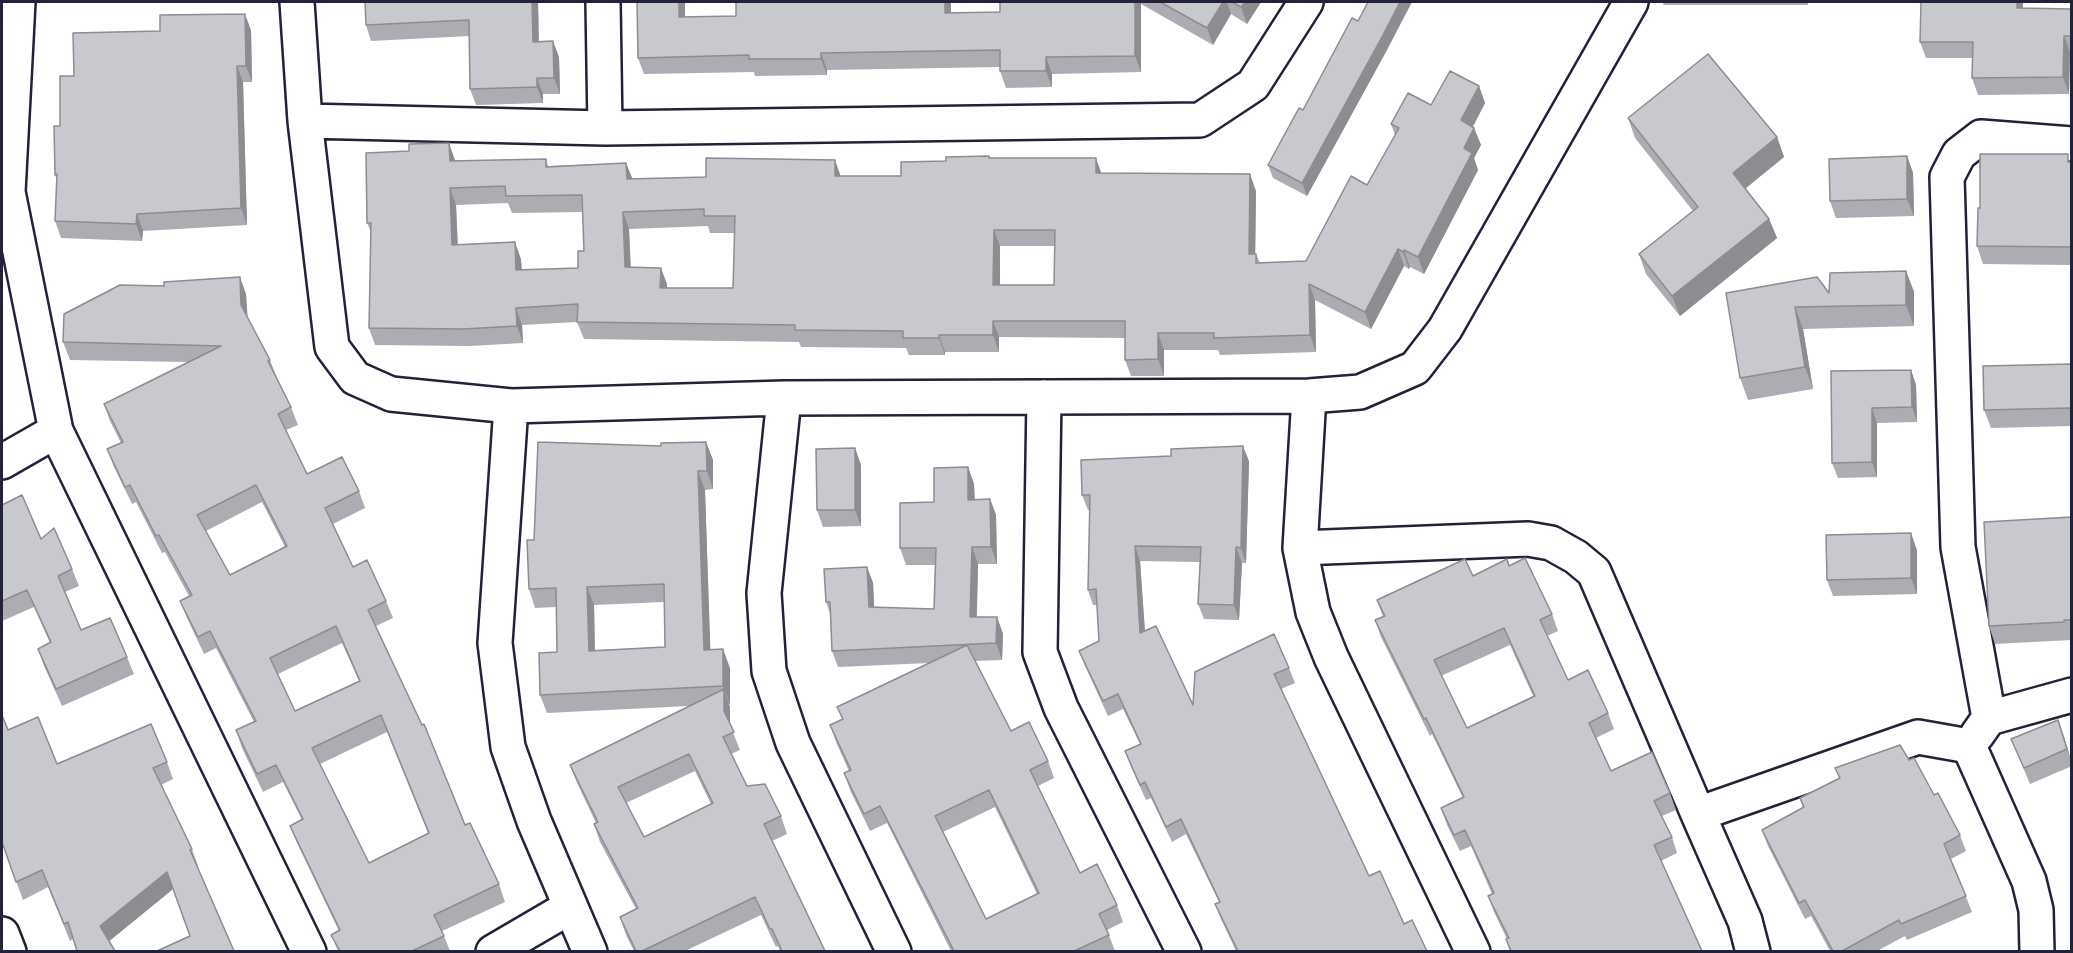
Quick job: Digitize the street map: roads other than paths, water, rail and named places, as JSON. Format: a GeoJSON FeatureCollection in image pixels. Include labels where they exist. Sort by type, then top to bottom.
{"type":"FeatureCollection","features":[{"type":"Feature","properties":{"kind":"street"},"geometry":{"type":"LineString","coordinates":[[18,2],[5,194],[56,431],[309,951]]}},
{"type":"Feature","properties":{"kind":"street"},"geometry":{"type":"LineString","coordinates":[[297,2],[305,121],[332,347],[355,378],[391,394],[511,406],[784,398],[1309,396],[1360,392],[1415,368],[1445,329],[1631,2]]}},
{"type":"Feature","properties":{"kind":"street"},"geometry":{"type":"LineString","coordinates":[[603,2],[605,128]]}},
{"type":"Feature","properties":{"kind":"street"},"geometry":{"type":"LineString","coordinates":[[305,121],[605,128],[1200,120],[1253,85],[1306,2]]}},
{"type":"Feature","properties":{"kind":"street"},"geometry":{"type":"LineString","coordinates":[[1989,718],[1958,547],[1947,177],[1959,154],[1981,137],[2072,144]]}},
{"type":"Feature","properties":{"kind":"street"},"geometry":{"type":"LineString","coordinates":[[1309,396],[1300,548],[1313,612],[1331,657],[1473,951]]}},
{"type":"Feature","properties":{"kind":"street"},"geometry":{"type":"LineString","coordinates":[[1044,397],[1040,652],[1061,708],[1184,951]]}},
{"type":"Feature","properties":{"kind":"street"},"geometry":{"type":"LineString","coordinates":[[784,398],[764,593],[769,671],[793,743],[894,951]]}},
{"type":"Feature","properties":{"kind":"street"},"geometry":{"type":"LineString","coordinates":[[511,406],[495,643],[508,747],[534,821],[590,951]]}},
{"type":"Feature","properties":{"kind":"street"},"geometry":{"type":"LineString","coordinates":[[2,462],[56,431]]}},
{"type":"Feature","properties":{"kind":"street"},"geometry":{"type":"LineString","coordinates":[[1300,548],[1528,539],[1551,543],[1576,557],[1594,572],[1745,921],[1754,951]]}},
{"type":"Feature","properties":{"kind":"street"},"geometry":{"type":"LineString","coordinates":[[1969,746],[1989,718],[2072,695]]}},
{"type":"Feature","properties":{"kind":"street"},"geometry":{"type":"LineString","coordinates":[[1698,814],[1918,737],[1969,746]]}},
{"type":"Feature","properties":{"kind":"street"},"geometry":{"type":"LineString","coordinates":[[1969,746],[2029,881],[2036,910],[2037,951]]}},
{"type":"Feature","properties":{"kind":"street"},"geometry":{"type":"LineString","coordinates":[[493,951],[570,907]]}},
{"type":"Feature","properties":{"kind":"street"},"geometry":{"type":"LineString","coordinates":[[2,934],[9,951]]}}]}
